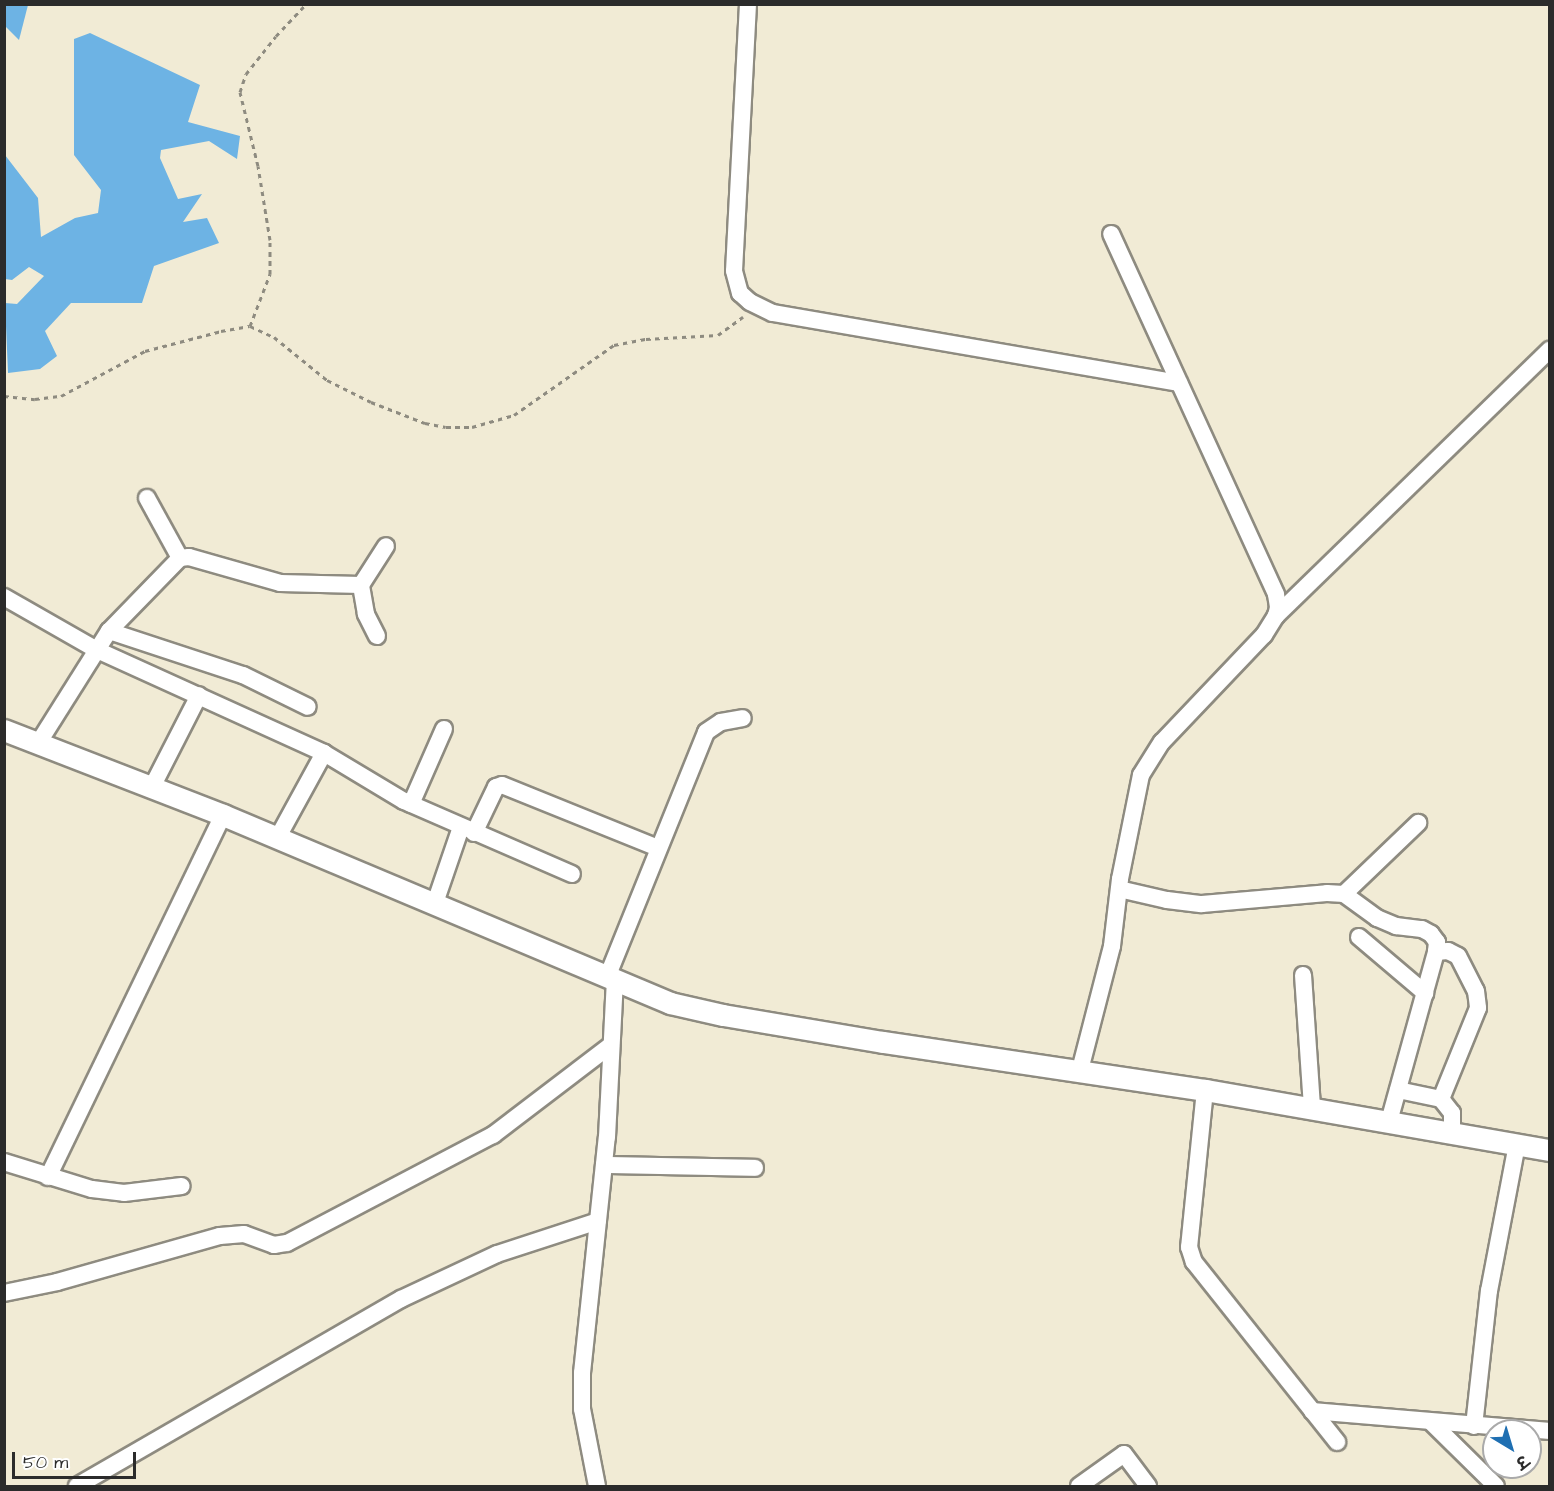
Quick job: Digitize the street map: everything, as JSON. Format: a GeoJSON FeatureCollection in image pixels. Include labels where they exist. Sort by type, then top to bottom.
{"type":"FeatureCollection","features":[{"type":"Feature","properties":{"kind":"main road"},"geometry":{"type":"LineString","coordinates":[[4,730],[278,837],[670,1003],[723,1015],[883,1042],[1205,1090],[1550,1150]]}},
{"type":"Feature","properties":{"kind":"street"},"geometry":{"type":"LineString","coordinates":[[748,4],[734,271],[740,292],[750,302],[773,312],[1179,383]]}},
{"type":"Feature","properties":{"kind":"street"},"geometry":{"type":"LineString","coordinates":[[1111,234],[1276,594],[1276,616]]}},
{"type":"Feature","properties":{"kind":"street"},"geometry":{"type":"LineString","coordinates":[[1080,1070],[1112,946],[1119,889],[1137,791],[1149,759],[1162,742],[1264,635],[1276,616],[1550,350]]}},
{"type":"Feature","properties":{"kind":"street"},"geometry":{"type":"LineString","coordinates":[[147,498],[180,558]]}},
{"type":"Feature","properties":{"kind":"street"},"geometry":{"type":"LineString","coordinates":[[376,636],[366,614],[361,585],[386,546]]}},
{"type":"Feature","properties":{"kind":"street"},"geometry":{"type":"LineString","coordinates":[[39,742],[109,632],[180,558],[189,557],[280,584],[361,585]]}},
{"type":"Feature","properties":{"kind":"street"},"geometry":{"type":"LineString","coordinates":[[4,597],[97,650],[324,753],[411,804],[572,874]]}},
{"type":"Feature","properties":{"kind":"street"},"geometry":{"type":"LineString","coordinates":[[109,632],[243,675],[308,707]]}},
{"type":"Feature","properties":{"kind":"street"},"geometry":{"type":"LineString","coordinates":[[152,787],[199,695]]}},
{"type":"Feature","properties":{"kind":"street"},"geometry":{"type":"LineString","coordinates":[[597,1486],[585,1429],[582,1372],[604,1165],[611,1045],[612,977],[658,848],[706,732],[721,723],[743,718]]}},
{"type":"Feature","properties":{"kind":"street"},"geometry":{"type":"LineString","coordinates":[[411,804],[444,729]]}},
{"type":"Feature","properties":{"kind":"street"},"geometry":{"type":"LineString","coordinates":[[278,837],[324,753]]}},
{"type":"Feature","properties":{"kind":"street"},"geometry":{"type":"LineString","coordinates":[[435,903],[468,830],[496,787],[502,785],[658,848]]}},
{"type":"Feature","properties":{"kind":"street"},"geometry":{"type":"LineString","coordinates":[[48,1177],[223,815]]}},
{"type":"Feature","properties":{"kind":"street"},"geometry":{"type":"LineString","coordinates":[[1344,894],[1418,823]]}},
{"type":"Feature","properties":{"kind":"street"},"geometry":{"type":"LineString","coordinates":[[1119,889],[1167,900],[1202,904],[1327,893],[1344,894],[1377,918],[1396,926],[1422,929],[1431,934],[1437,942],[1436,952],[1389,1121]]}},
{"type":"Feature","properties":{"kind":"street"},"geometry":{"type":"LineString","coordinates":[[1359,937],[1425,993]]}},
{"type":"Feature","properties":{"kind":"street"},"geometry":{"type":"LineString","coordinates":[[1436,952],[1448,951],[1458,956],[1476,991],[1478,1008],[1442,1099]]}},
{"type":"Feature","properties":{"kind":"street"},"geometry":{"type":"LineString","coordinates":[[1303,975],[1312,1108]]}},
{"type":"Feature","properties":{"kind":"street"},"geometry":{"type":"LineString","coordinates":[[4,1293],[57,1282],[220,1236],[243,1234],[274,1245],[287,1243],[475,1146],[611,1045]]}},
{"type":"Feature","properties":{"kind":"street"},"geometry":{"type":"LineString","coordinates":[[1205,1090],[1189,1247],[1194,1262],[1337,1442]]}},
{"type":"Feature","properties":{"kind":"street"},"geometry":{"type":"LineString","coordinates":[[1398,1090],[1442,1099],[1452,1113],[1452,1133]]}},
{"type":"Feature","properties":{"kind":"street"},"geometry":{"type":"LineString","coordinates":[[1474,1426],[1489,1291],[1516,1144]]}},
{"type":"Feature","properties":{"kind":"street"},"geometry":{"type":"LineString","coordinates":[[4,1162],[92,1189],[124,1193],[182,1186]]}},
{"type":"Feature","properties":{"kind":"street"},"geometry":{"type":"LineString","coordinates":[[604,1165],[755,1168]]}},
{"type":"Feature","properties":{"kind":"street"},"geometry":{"type":"LineString","coordinates":[[77,1486],[401,1299],[497,1254],[598,1221]]}},
{"type":"Feature","properties":{"kind":"street"},"geometry":{"type":"LineString","coordinates":[[1312,1411],[1550,1431]]}},
{"type":"Feature","properties":{"kind":"street"},"geometry":{"type":"LineString","coordinates":[[1431,1422],[1496,1486]]}},
{"type":"Feature","properties":{"kind":"street"},"geometry":{"type":"LineString","coordinates":[[1079,1486],[1124,1454],[1148,1486]]}},
{"type":"Feature","properties":{"kind":"path"},"geometry":{"type":"LineString","coordinates":[[250,326],[270,274],[270,240],[258,166],[240,92],[246,74],[276,36],[306,4]]}},
{"type":"Feature","properties":{"kind":"path"},"geometry":{"type":"LineString","coordinates":[[4,396],[35,399],[61,396],[144,351],[250,326],[274,337],[327,380],[371,402],[425,423],[446,427],[472,427],[514,415],[615,345],[646,339],[718,335],[742,318],[750,302]]}},
{"type":"Feature","properties":{"kind":"water"},"geometry":{"type":"Polygon","coordinates":[[[4,5],[28,5],[19,40],[5,26],[4,5]]]}},
{"type":"Feature","properties":{"kind":"water"},"geometry":{"type":"Polygon","coordinates":[[[90,33],[200,85],[188,122],[240,136],[237,159],[209,141],[161,150],[160,158],[178,199],[202,194],[183,222],[207,218],[219,243],[154,266],[142,303],[71,303],[45,331],[57,356],[40,369],[8,373],[5,303],[17,304],[44,276],[29,267],[12,280],[5,279],[5,155],[38,198],[41,237],[75,218],[98,213],[101,190],[74,155],[74,39],[90,33]]]}}]}
